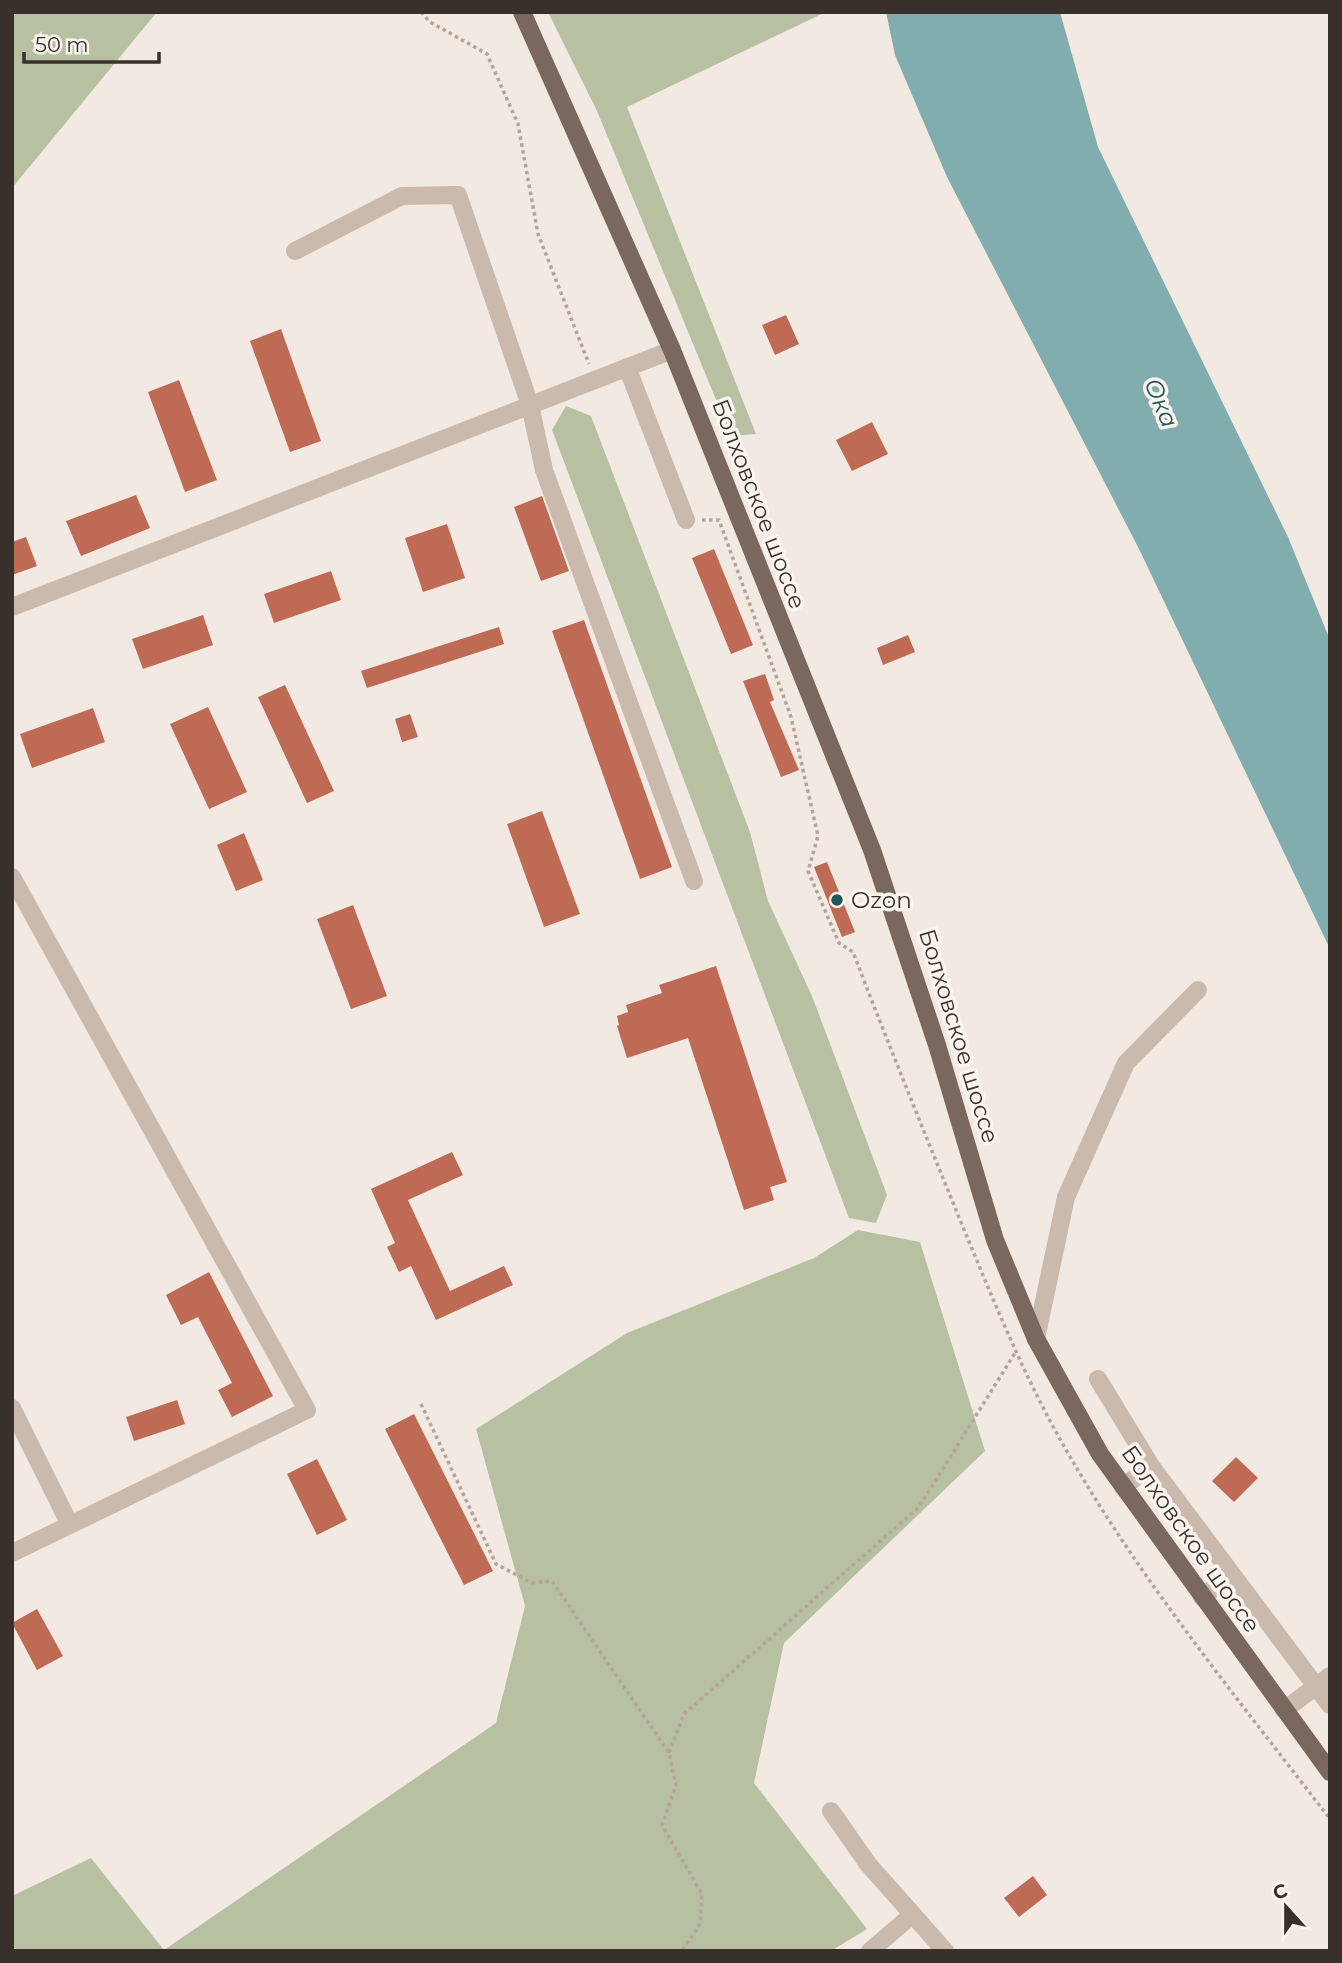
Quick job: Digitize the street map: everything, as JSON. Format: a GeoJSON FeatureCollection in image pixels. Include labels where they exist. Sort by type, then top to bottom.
{"type":"FeatureCollection","features":[{"type":"Feature","properties":{"kind":"main road","name":"Болховское шоссе"},"geometry":{"type":"LineString","coordinates":[[522,12],[672,349],[897,918],[995,1240],[1036,1339],[1076,1415],[1123,1487],[1330,1772]]}},
{"type":"Feature","properties":{"kind":"street"},"geometry":{"type":"LineString","coordinates":[[295,251],[402,196],[458,195],[530,405],[544,470],[694,881]]}},
{"type":"Feature","properties":{"kind":"street"},"geometry":{"type":"LineString","coordinates":[[12,607],[672,349]]}},
{"type":"Feature","properties":{"kind":"street"},"geometry":{"type":"LineString","coordinates":[[627,367],[686,520]]}},
{"type":"Feature","properties":{"kind":"street"},"geometry":{"type":"LineString","coordinates":[[12,877],[307,1409],[12,1553]]}},
{"type":"Feature","properties":{"kind":"street"},"geometry":{"type":"LineString","coordinates":[[1036,1339],[1066,1197],[1126,1063],[1198,990]]}},
{"type":"Feature","properties":{"kind":"street"},"geometry":{"type":"LineString","coordinates":[[1098,1379],[1151,1466],[1231,1575],[1323,1681],[1330,1705]]}},
{"type":"Feature","properties":{"kind":"street"},"geometry":{"type":"LineString","coordinates":[[12,1408],[70,1525]]}},
{"type":"Feature","properties":{"kind":"street"},"geometry":{"type":"LineString","coordinates":[[1123,1487],[1151,1466]]}},
{"type":"Feature","properties":{"kind":"street"},"geometry":{"type":"LineString","coordinates":[[1202,1597],[1231,1575]]}},
{"type":"Feature","properties":{"kind":"street"},"geometry":{"type":"LineString","coordinates":[[1284,1710],[1323,1681]]}},
{"type":"Feature","properties":{"kind":"street"},"geometry":{"type":"LineString","coordinates":[[831,1811],[868,1864],[946,1951]]}},
{"type":"Feature","properties":{"kind":"street"},"geometry":{"type":"LineString","coordinates":[[870,1951],[912,1915]]}},
{"type":"Feature","properties":{"kind":"path"},"geometry":{"type":"LineString","coordinates":[[421,12],[430,22],[486,54],[518,124],[538,234],[595,379]]}},
{"type":"Feature","properties":{"kind":"path"},"geometry":{"type":"LineString","coordinates":[[686,520],[719,520],[790,718],[818,836]]}},
{"type":"Feature","properties":{"kind":"path"},"geometry":{"type":"LineString","coordinates":[[669,1753],[684,1714],[919,1507],[1016,1352]]}},
{"type":"Feature","properties":{"kind":"path"},"geometry":{"type":"LineString","coordinates":[[421,1404],[496,1564],[533,1583],[551,1581],[669,1753],[676,1785],[662,1825],[702,1894],[700,1924],[682,1951]]}},
{"type":"Feature","properties":{"kind":"green space"},"geometry":{"type":"Polygon","coordinates":[[[12,12],[157,12],[12,188],[12,12]]]}},
{"type":"Feature","properties":{"kind":"green space"},"geometry":{"type":"Polygon","coordinates":[[[548,12],[826,12],[627,107],[756,434],[731,436],[597,111],[548,12]]]}},
{"type":"Feature","properties":{"kind":"green space"},"geometry":{"type":"Polygon","coordinates":[[[566,406],[591,416],[750,832],[768,901],[812,996],[887,1195],[876,1223],[849,1218],[552,430],[566,406]]]}},
{"type":"Feature","properties":{"kind":"green space"},"geometry":{"type":"Polygon","coordinates":[[[858,1230],[920,1242],[985,1451],[784,1643],[754,1783],[867,1929],[831,1951],[12,1951],[12,1896],[91,1858],[164,1950],[496,1723],[525,1606],[476,1429],[627,1333],[814,1258],[858,1230]]]}},
{"type":"Feature","properties":{"kind":"water","name":"Ока"},"geometry":{"type":"Polygon","coordinates":[[[886,12],[1060,12],[1098,147],[1288,537],[1330,640],[1330,949],[1139,549],[947,177],[895,55],[886,12]]]}},
{"type":"Feature","properties":{"kind":"building"},"geometry":{"type":"Polygon","coordinates":[[[786,315],[799,344],[775,355],[762,325],[786,315]]]}},
{"type":"Feature","properties":{"kind":"building"},"geometry":{"type":"Polygon","coordinates":[[[281,329],[321,441],[290,452],[250,341],[281,329]]]}},
{"type":"Feature","properties":{"kind":"building"},"geometry":{"type":"Polygon","coordinates":[[[179,380],[217,480],[185,492],[148,392],[179,380]]]}},
{"type":"Feature","properties":{"kind":"building"},"geometry":{"type":"Polygon","coordinates":[[[872,422],[888,454],[852,471],[836,440],[872,422]]]}},
{"type":"Feature","properties":{"kind":"building"},"geometry":{"type":"Polygon","coordinates":[[[136,495],[150,528],[81,556],[66,521],[136,495]]]}},
{"type":"Feature","properties":{"kind":"building"},"geometry":{"type":"Polygon","coordinates":[[[542,496],[569,571],[541,581],[514,507],[542,496]]]}},
{"type":"Feature","properties":{"kind":"building"},"geometry":{"type":"Polygon","coordinates":[[[447,524],[465,578],[423,592],[405,538],[447,524]]]}},
{"type":"Feature","properties":{"kind":"building"},"geometry":{"type":"Polygon","coordinates":[[[26,537],[37,566],[12,575],[12,542],[26,537]]]}},
{"type":"Feature","properties":{"kind":"building"},"geometry":{"type":"Polygon","coordinates":[[[714,549],[753,645],[731,654],[692,558],[714,549]]]}},
{"type":"Feature","properties":{"kind":"building"},"geometry":{"type":"Polygon","coordinates":[[[331,571],[341,600],[274,623],[264,594],[331,571]]]}},
{"type":"Feature","properties":{"kind":"building"},"geometry":{"type":"Polygon","coordinates":[[[203,615],[213,645],[143,669],[132,639],[203,615]]]}},
{"type":"Feature","properties":{"kind":"building"},"geometry":{"type":"Polygon","coordinates":[[[584,620],[672,867],[640,879],[552,631],[584,620]]]}},
{"type":"Feature","properties":{"kind":"building"},"geometry":{"type":"Polygon","coordinates":[[[499,627],[504,644],[367,688],[361,671],[499,627]]]}},
{"type":"Feature","properties":{"kind":"building"},"geometry":{"type":"Polygon","coordinates":[[[908,635],[915,652],[883,665],[877,648],[908,635]]]}},
{"type":"Feature","properties":{"kind":"building"},"geometry":{"type":"Polygon","coordinates":[[[765,674],[774,700],[770,702],[799,770],[781,777],[743,681],[765,674]]]}},
{"type":"Feature","properties":{"kind":"building"},"geometry":{"type":"Polygon","coordinates":[[[285,685],[334,791],[307,803],[258,697],[285,685]]]}},
{"type":"Feature","properties":{"kind":"building"},"geometry":{"type":"Polygon","coordinates":[[[208,707],[247,792],[209,809],[170,724],[208,707]]]}},
{"type":"Feature","properties":{"kind":"building"},"geometry":{"type":"Polygon","coordinates":[[[93,708],[105,742],[32,768],[20,734],[93,708]]]}},
{"type":"Feature","properties":{"kind":"building"},"geometry":{"type":"Polygon","coordinates":[[[410,714],[418,737],[402,742],[395,719],[410,714]]]}},
{"type":"Feature","properties":{"kind":"building"},"geometry":{"type":"Polygon","coordinates":[[[542,811],[580,914],[544,927],[507,824],[542,811]]]}},
{"type":"Feature","properties":{"kind":"building"},"geometry":{"type":"Polygon","coordinates":[[[244,833],[263,880],[236,891],[217,845],[244,833]]]}},
{"type":"Feature","properties":{"kind":"building"},"geometry":{"type":"Polygon","coordinates":[[[827,862],[855,932],[842,937],[814,867],[827,862]]]}},
{"type":"Feature","properties":{"kind":"building"},"geometry":{"type":"Polygon","coordinates":[[[353,905],[387,996],[351,1009],[317,919],[353,905]]]}},
{"type":"Feature","properties":{"kind":"building"},"geometry":{"type":"Polygon","coordinates":[[[716,966],[787,1182],[770,1187],[774,1200],[744,1210],[688,1038],[627,1058],[617,1026],[617,1016],[628,1012],[626,1005],[662,993],[659,985],[716,966]]]}},
{"type":"Feature","properties":{"kind":"building"},"geometry":{"type":"Polygon","coordinates":[[[452,1152],[463,1175],[408,1200],[450,1291],[504,1266],[513,1285],[436,1320],[411,1266],[399,1272],[387,1247],[395,1243],[371,1189],[452,1152]]]}},
{"type":"Feature","properties":{"kind":"building"},"geometry":{"type":"Polygon","coordinates":[[[209,1272],[273,1396],[232,1417],[218,1390],[232,1383],[198,1317],[181,1325],[166,1295],[209,1272]]]}},
{"type":"Feature","properties":{"kind":"building"},"geometry":{"type":"Polygon","coordinates":[[[177,1400],[185,1424],[134,1441],[126,1417],[177,1400]]]}},
{"type":"Feature","properties":{"kind":"building"},"geometry":{"type":"Polygon","coordinates":[[[414,1414],[493,1571],[464,1585],[385,1429],[414,1414]]]}},
{"type":"Feature","properties":{"kind":"building"},"geometry":{"type":"Polygon","coordinates":[[[1236,1457],[1258,1478],[1234,1502],[1212,1481],[1236,1457]]]}},
{"type":"Feature","properties":{"kind":"building"},"geometry":{"type":"Polygon","coordinates":[[[317,1459],[347,1520],[317,1535],[287,1474],[317,1459]]]}},
{"type":"Feature","properties":{"kind":"building"},"geometry":{"type":"Polygon","coordinates":[[[37,1609],[63,1656],[37,1670],[12,1623],[37,1609]]]}},
{"type":"Feature","properties":{"kind":"building"},"geometry":{"type":"Polygon","coordinates":[[[1033,1876],[1047,1895],[1019,1917],[1004,1898],[1033,1876]]]}},
{"type":"Feature","properties":{"kind":"place","name":"Ozon"},"geometry":{"type":"Point","coordinates":[837,900]}}]}
